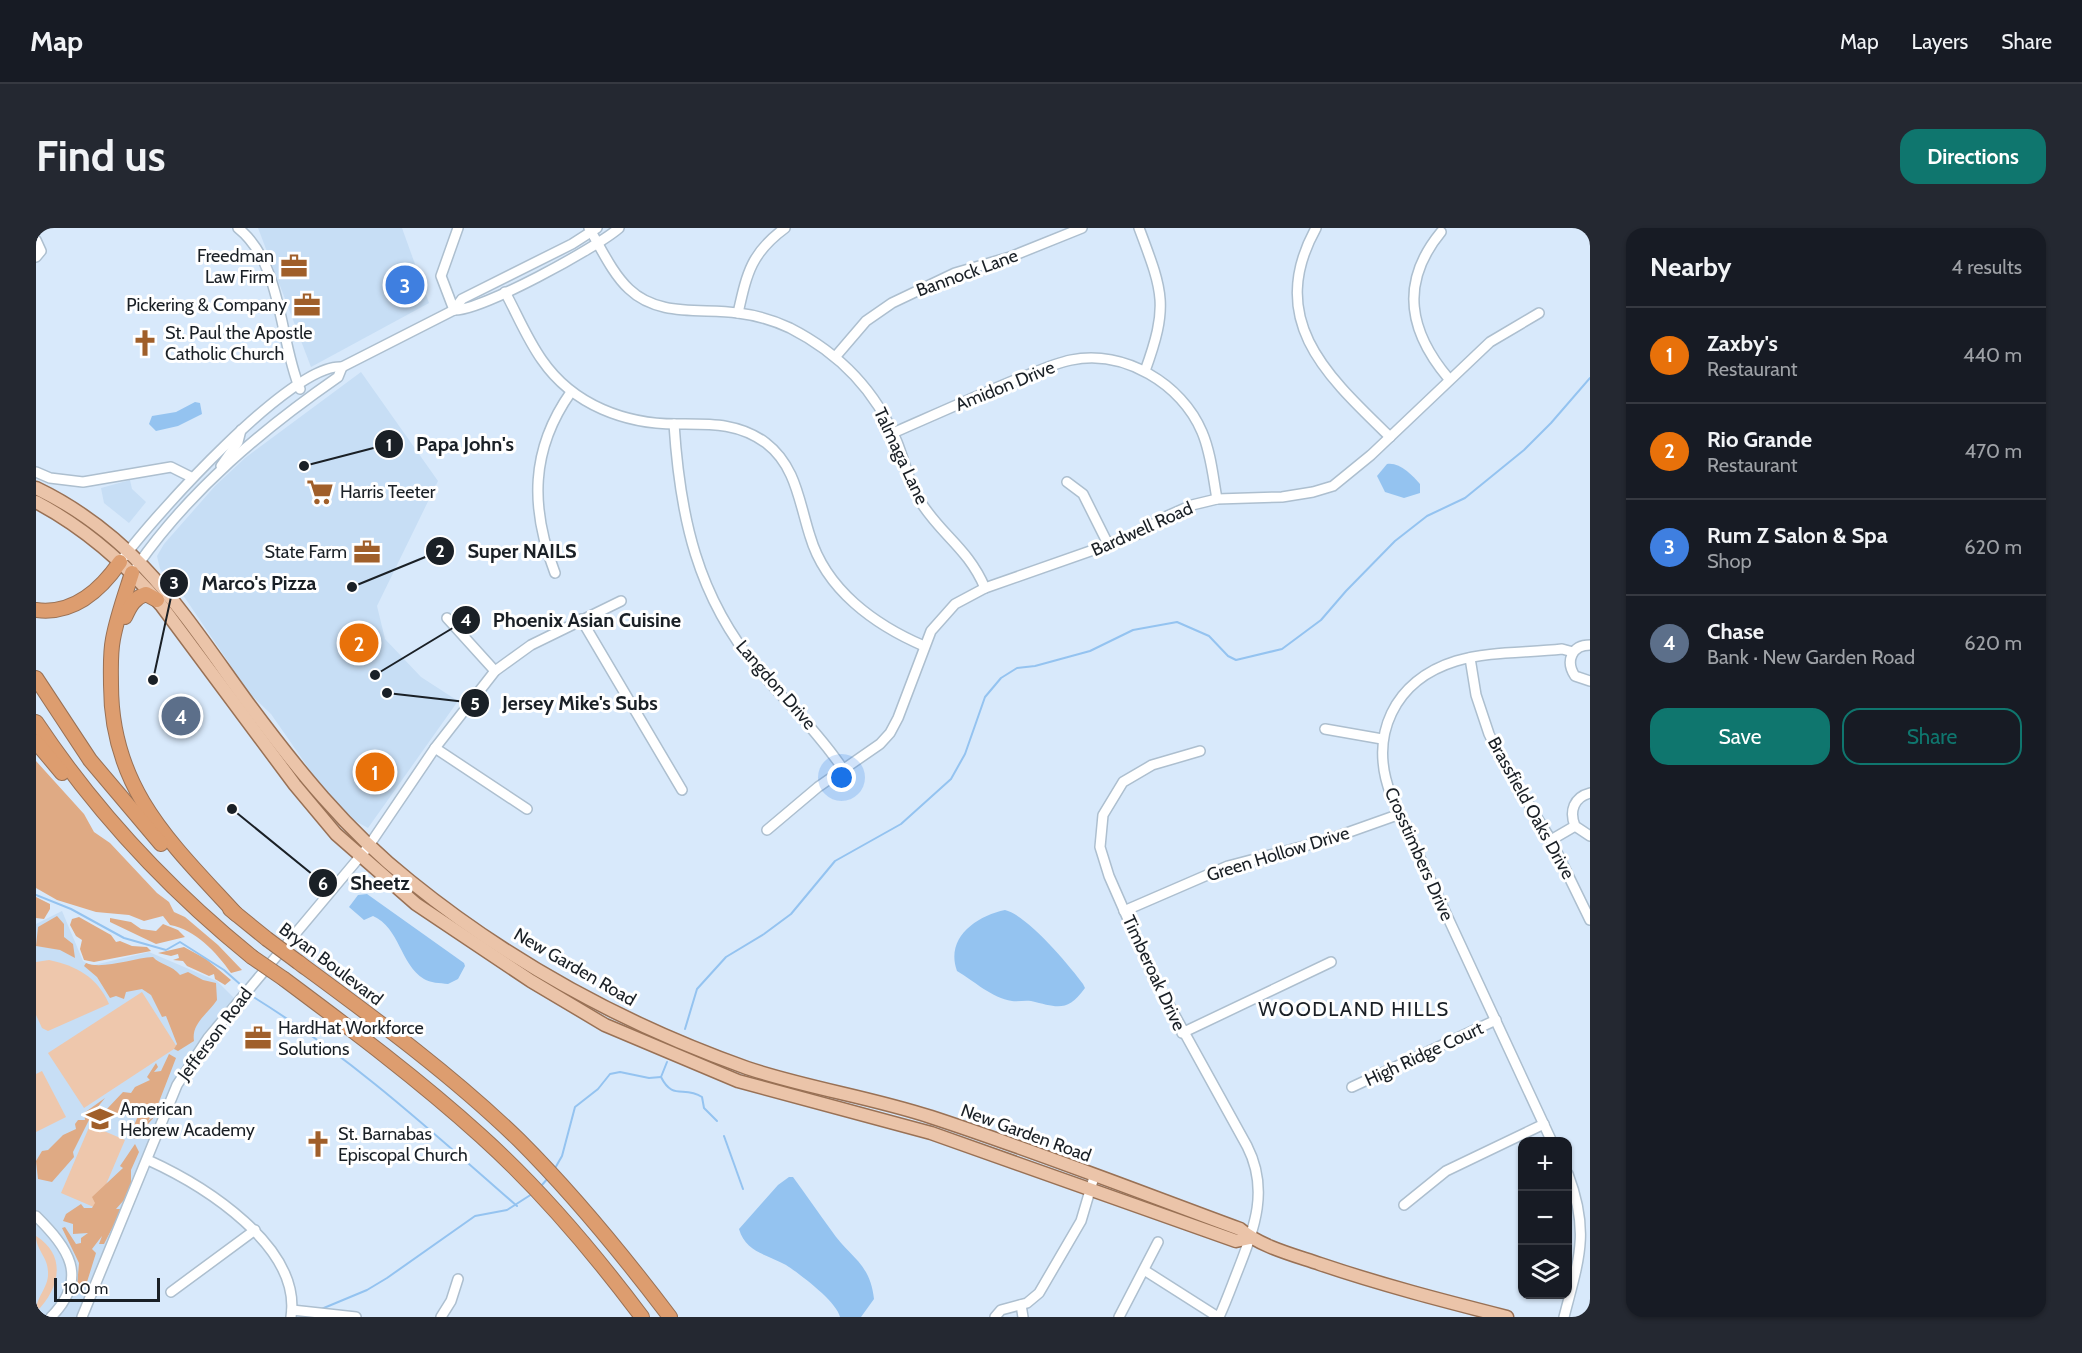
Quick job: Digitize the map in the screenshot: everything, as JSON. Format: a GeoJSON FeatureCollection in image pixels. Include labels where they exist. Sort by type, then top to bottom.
{"type":"FeatureCollection","features":[{"type":"Feature","properties":{"kind":"highway"},"geometry":{"type":"LineString","coordinates":[[36,610],[52,611],[72,607],[108,579],[120,562]]}},
{"type":"Feature","properties":{"kind":"highway"},"geometry":{"type":"LineString","coordinates":[[136,567],[115,631],[111,669],[113,719],[120,753],[130,781],[146,810],[169,842],[236,914]]}},
{"type":"Feature","properties":{"kind":"highway"},"geometry":{"type":"LineString","coordinates":[[115,631],[138,598],[146,594],[157,600]]}},
{"type":"Feature","properties":{"kind":"highway","name":"Bryan Boulevard"},"geometry":{"type":"LineString","coordinates":[[36,678],[74,737],[116,792],[194,878],[267,939],[426,1058],[519,1140],[602,1231],[670,1317]]}},
{"type":"Feature","properties":{"kind":"highway"},"geometry":{"type":"LineString","coordinates":[[36,722],[75,779],[135,849]]}},
{"type":"Feature","properties":{"kind":"highway"},"geometry":{"type":"LineString","coordinates":[[36,742],[86,801],[183,897],[252,957],[395,1063],[481,1136],[572,1230],[642,1317]]}},
{"type":"Feature","properties":{"kind":"main road","name":"New Garden Road"},"geometry":{"type":"LineString","coordinates":[[36,488],[83,514],[129,550],[136,567],[157,600],[299,791],[359,856],[416,904],[473,944],[605,1025],[711,1071],[753,1085],[931,1133],[1236,1241],[1250,1238]]}},
{"type":"Feature","properties":{"kind":"main road","name":"New Garden Road"},"geometry":{"type":"LineString","coordinates":[[36,502],[68,519],[120,562],[136,567],[181,610],[318,795],[368,847],[435,901],[518,956],[613,1013],[747,1067],[930,1117],[1240,1229],[1250,1238],[1388,1287],[1507,1317]]}},
{"type":"Feature","properties":{"kind":"main road"},"geometry":{"type":"LineString","coordinates":[[473,944],[492,950],[511,961],[518,956]]}},
{"type":"Feature","properties":{"kind":"main road"},"geometry":{"type":"LineString","coordinates":[[753,1085],[755,1076],[785,1079]]}},
{"type":"Feature","properties":{"kind":"main road"},"geometry":{"type":"LineString","coordinates":[[797,1096],[811,1094],[826,1097],[830,1090]]}},
{"type":"Feature","properties":{"kind":"main road"},"geometry":{"type":"LineString","coordinates":[[836,1107],[840,1098],[871,1101]]}},
{"type":"Feature","properties":{"kind":"main road"},"geometry":{"type":"LineString","coordinates":[[1045,1174],[1049,1160]]}},
{"type":"Feature","properties":{"kind":"street"},"geometry":{"type":"LineString","coordinates":[[238,228],[255,245],[262,261],[278,302],[299,386],[305,399]]}},
{"type":"Feature","properties":{"kind":"street"},"geometry":{"type":"LineString","coordinates":[[454,310],[441,276],[458,228]]}},
{"type":"Feature","properties":{"kind":"street"},"geometry":{"type":"LineString","coordinates":[[120,562],[192,477],[241,430],[299,386],[332,366],[342,367],[454,310],[466,310],[505,292],[599,244],[619,228]]}},
{"type":"Feature","properties":{"kind":"street"},"geometry":{"type":"LineString","coordinates":[[738,313],[749,269],[765,243],[785,228]]}},
{"type":"Feature","properties":{"kind":"street","name":"Bannock Lane"},"geometry":{"type":"LineString","coordinates":[[836,356],[866,321],[892,303],[955,273],[1010,257],[1082,228]]}},
{"type":"Feature","properties":{"kind":"street"},"geometry":{"type":"LineString","coordinates":[[1139,228],[1158,278],[1161,299],[1159,334],[1145,371]]}},
{"type":"Feature","properties":{"kind":"street"},"geometry":{"type":"LineString","coordinates":[[1316,228],[1301,258],[1296,287],[1298,313],[1304,334],[1329,374],[1390,437]]}},
{"type":"Feature","properties":{"kind":"street"},"geometry":{"type":"LineString","coordinates":[[454,310],[462,299],[592,229]]}},
{"type":"Feature","properties":{"kind":"street","name":"Talmaga Lane"},"geometry":{"type":"LineString","coordinates":[[592,229],[621,279],[639,297],[678,310],[738,313],[789,328],[836,356],[864,385],[893,433],[921,502],[969,558],[985,588]]}},
{"type":"Feature","properties":{"kind":"street"},"geometry":{"type":"LineString","coordinates":[[1441,232],[1422,262],[1413,302],[1415,320],[1421,339],[1430,356],[1449,379]]}},
{"type":"Feature","properties":{"kind":"street"},"geometry":{"type":"LineString","coordinates":[[36,240],[41,251],[36,257]]}},
{"type":"Feature","properties":{"kind":"street"},"geometry":{"type":"LineString","coordinates":[[505,292],[542,359],[571,392],[599,408],[641,423],[729,425],[749,433],[776,452],[790,472],[810,538],[838,586],[870,617],[895,633],[924,646]]}},
{"type":"Feature","properties":{"kind":"street","name":"Bardwell Road"},"geometry":{"type":"LineString","coordinates":[[767,830],[880,744],[890,733],[898,718],[931,631],[947,611],[956,604],[985,588],[1136,535],[1165,517],[1192,505],[1217,499],[1282,497],[1333,486],[1347,477],[1490,342],[1539,312]]}},
{"type":"Feature","properties":{"kind":"street","name":"Amidon Drive"},"geometry":{"type":"LineString","coordinates":[[893,433],[1046,367],[1074,360],[1122,363],[1145,371],[1168,386],[1194,416],[1209,454],[1217,499]]}},
{"type":"Feature","properties":{"kind":"street"},"geometry":{"type":"LineString","coordinates":[[136,567],[168,526],[215,476],[259,435],[338,377],[342,367]]}},
{"type":"Feature","properties":{"kind":"street"},"geometry":{"type":"LineString","coordinates":[[555,573],[539,524],[538,480],[543,448],[554,416],[571,392]]}},
{"type":"Feature","properties":{"kind":"street"},"geometry":{"type":"LineString","coordinates":[[259,435],[257,425],[260,414]]}},
{"type":"Feature","properties":{"kind":"street","name":"Langdon Drive"},"geometry":{"type":"LineString","coordinates":[[674,424],[680,493],[688,533],[696,561],[720,614],[758,668],[822,738],[843,770]]}},
{"type":"Feature","properties":{"kind":"street"},"geometry":{"type":"LineString","coordinates":[[215,476],[227,455],[238,442],[241,430]]}},
{"type":"Feature","properties":{"kind":"street"},"geometry":{"type":"LineString","coordinates":[[36,472],[50,478],[83,482],[171,467],[192,477]]}},
{"type":"Feature","properties":{"kind":"street"},"geometry":{"type":"LineString","coordinates":[[1068,482],[1083,494],[1109,546]]}},
{"type":"Feature","properties":{"kind":"street","name":"Jefferson Road"},"geometry":{"type":"LineString","coordinates":[[82,1317],[177,1086],[195,1057],[368,847],[435,748],[495,671],[531,645],[621,601]]}},
{"type":"Feature","properties":{"kind":"street"},"geometry":{"type":"LineString","coordinates":[[447,618],[495,671]]}},
{"type":"Feature","properties":{"kind":"street"},"geometry":{"type":"LineString","coordinates":[[581,620],[682,790]]}},
{"type":"Feature","properties":{"kind":"street","name":"Crosstimbers Drive"},"geometry":{"type":"LineString","coordinates":[[1550,1137],[1400,814],[1383,768],[1382,740],[1393,711],[1413,685],[1444,666],[1470,658],[1562,649],[1573,652],[1582,645],[1590,645]]}},
{"type":"Feature","properties":{"kind":"street"},"geometry":{"type":"LineString","coordinates":[[1573,652],[1571,671],[1580,680],[1590,681]]}},
{"type":"Feature","properties":{"kind":"street","name":"Brassfield Oaks Drive"},"geometry":{"type":"LineString","coordinates":[[1470,658],[1476,694],[1488,734],[1551,840],[1590,920]]}},
{"type":"Feature","properties":{"kind":"street"},"geometry":{"type":"LineString","coordinates":[[1325,729],[1382,740]]}},
{"type":"Feature","properties":{"kind":"street"},"geometry":{"type":"LineString","coordinates":[[435,748],[527,809]]}},
{"type":"Feature","properties":{"kind":"street","name":"Timberoak Drive"},"geometry":{"type":"LineString","coordinates":[[1200,751],[1137,772],[1123,782],[1107,805],[1100,830],[1100,847],[1103,861],[1124,911],[1182,1033],[1252,1157],[1260,1195],[1250,1238],[1219,1317]]}},
{"type":"Feature","properties":{"kind":"street"},"geometry":{"type":"LineString","coordinates":[[1590,793],[1581,797],[1573,807],[1575,826],[1579,832],[1590,836]]}},
{"type":"Feature","properties":{"kind":"street","name":"Green Hollow Drive"},"geometry":{"type":"LineString","coordinates":[[1124,911],[1228,866],[1324,841],[1400,814]]}},
{"type":"Feature","properties":{"kind":"street"},"geometry":{"type":"LineString","coordinates":[[1551,840],[1575,826]]}},
{"type":"Feature","properties":{"kind":"street"},"geometry":{"type":"LineString","coordinates":[[1182,1033],[1331,962]]}},
{"type":"Feature","properties":{"kind":"street","name":"High Ridge Court"},"geometry":{"type":"LineString","coordinates":[[1352,1087],[1496,1020]]}},
{"type":"Feature","properties":{"kind":"street"},"geometry":{"type":"LineString","coordinates":[[1404,1205],[1446,1171],[1544,1124]]}},
{"type":"Feature","properties":{"kind":"street"},"geometry":{"type":"LineString","coordinates":[[148,1160],[202,1189],[255,1230],[278,1262],[292,1314],[356,1317]]}},
{"type":"Feature","properties":{"kind":"street"},"geometry":{"type":"LineString","coordinates":[[995,1317],[1001,1310],[1021,1305],[1039,1293],[1081,1221],[1094,1177]]}},
{"type":"Feature","properties":{"kind":"street"},"geometry":{"type":"LineString","coordinates":[[1564,1317],[1583,1233],[1581,1206],[1572,1184]]}},
{"type":"Feature","properties":{"kind":"street"},"geometry":{"type":"LineString","coordinates":[[36,1216],[62,1243],[71,1271],[66,1298],[51,1317]]}},
{"type":"Feature","properties":{"kind":"street"},"geometry":{"type":"LineString","coordinates":[[171,1292],[255,1230]]}},
{"type":"Feature","properties":{"kind":"street"},"geometry":{"type":"LineString","coordinates":[[1119,1317],[1158,1242]]}},
{"type":"Feature","properties":{"kind":"street"},"geometry":{"type":"LineString","coordinates":[[1144,1270],[1219,1317]]}},
{"type":"Feature","properties":{"kind":"street"},"geometry":{"type":"LineString","coordinates":[[441,1317],[451,1301],[458,1279]]}},
{"type":"Feature","properties":{"kind":"street"},"geometry":{"type":"LineString","coordinates":[[1021,1305],[1023,1317]]}},
{"type":"Feature","properties":{"kind":"shaded area"},"geometry":{"type":"Polygon","coordinates":[[[258,228],[402,228],[429,303],[311,367],[258,228]]]}},
{"type":"Feature","properties":{"kind":"shaded area"},"geometry":{"type":"Polygon","coordinates":[[[361,372],[438,481],[377,606],[385,639],[421,677],[458,701],[368,828],[350,818],[323,789],[271,714],[250,694],[185,598],[160,569],[157,556],[164,544],[215,486],[245,458],[361,372]]]}},
{"type":"Feature","properties":{"kind":"shaded area"},"geometry":{"type":"Polygon","coordinates":[[[130,480],[132,489],[146,502],[129,523],[104,503],[101,488],[130,480]]]}},
{"type":"Feature","properties":{"kind":"shaded area"},"geometry":{"type":"Polygon","coordinates":[[[36,761],[84,814],[94,832],[110,843],[157,893],[169,902],[174,912],[185,917],[218,945],[242,970],[231,973],[205,943],[188,931],[170,925],[163,916],[144,921],[129,915],[96,912],[57,900],[36,888],[36,761]]]}},
{"type":"Feature","properties":{"kind":"shaded area"},"geometry":{"type":"Polygon","coordinates":[[[36,897],[50,904],[50,909],[44,919],[36,918],[36,897]]]}},
{"type":"Feature","properties":{"kind":"shaded area","name":"American Hebrew Academy"},"geometry":{"type":"Polygon","coordinates":[[[62,911],[83,961],[88,964],[94,965],[149,952],[217,981],[238,1002],[177,1085],[82,1317],[36,1317],[36,924],[62,911]]]}},
{"type":"Feature","properties":{"kind":"shaded area"},"geometry":{"type":"Polygon","coordinates":[[[57,916],[64,924],[64,937],[73,944],[75,958],[60,950],[36,946],[38,927],[57,916]]]}},
{"type":"Feature","properties":{"kind":"shaded area"},"geometry":{"type":"Polygon","coordinates":[[[79,917],[111,935],[116,942],[147,947],[151,951],[94,962],[84,960],[80,949],[82,940],[76,936],[70,925],[72,919],[79,917]]]}},
{"type":"Feature","properties":{"kind":"shaded area"},"geometry":{"type":"Polygon","coordinates":[[[110,918],[131,922],[141,929],[156,931],[163,924],[178,930],[185,937],[156,944],[110,922],[110,918]]]}},
{"type":"Feature","properties":{"kind":"shaded area"},"geometry":{"type":"Polygon","coordinates":[[[184,947],[206,959],[231,980],[225,985],[215,979],[214,974],[209,976],[187,966],[183,961],[173,960],[179,958],[178,954],[171,956],[158,953],[184,947]]]}},
{"type":"Feature","properties":{"kind":"shaded area"},"geometry":{"type":"Polygon","coordinates":[[[153,957],[180,975],[188,972],[203,980],[216,983],[217,1000],[195,1029],[194,1041],[178,1051],[174,1049],[177,1044],[166,1016],[162,1017],[151,995],[142,989],[126,992],[124,999],[116,996],[110,998],[97,977],[84,966],[86,963],[100,965],[153,957]]]}},
{"type":"Feature","properties":{"kind":"shaded area"},"geometry":{"type":"Polygon","coordinates":[[[49,960],[85,974],[99,987],[109,1004],[48,1031],[42,1028],[36,1015],[36,962],[49,960]]]}},
{"type":"Feature","properties":{"kind":"shaded area"},"geometry":{"type":"Polygon","coordinates":[[[142,992],[177,1047],[84,1108],[48,1053],[142,992]]]}},
{"type":"Feature","properties":{"kind":"shaded area"},"geometry":{"type":"Polygon","coordinates":[[[169,1054],[176,1058],[157,1107],[148,1121],[155,1116],[135,1139],[130,1135],[138,1116],[128,1115],[123,1111],[111,1118],[106,1110],[123,1092],[131,1093],[135,1087],[150,1080],[147,1077],[156,1063],[158,1067],[154,1072],[161,1071],[169,1054]]]}},
{"type":"Feature","properties":{"kind":"shaded area"},"geometry":{"type":"Polygon","coordinates":[[[42,1071],[66,1117],[36,1132],[36,1074],[42,1071]]]}},
{"type":"Feature","properties":{"kind":"shaded area"},"geometry":{"type":"Polygon","coordinates":[[[105,1098],[92,1114],[73,1152],[74,1157],[52,1182],[38,1179],[36,1161],[42,1151],[48,1150],[63,1135],[76,1129],[75,1124],[78,1120],[85,1120],[84,1113],[105,1098]]]}},
{"type":"Feature","properties":{"kind":"shaded area"},"geometry":{"type":"Polygon","coordinates":[[[90,1125],[125,1140],[96,1208],[61,1193],[90,1125]]]}},
{"type":"Feature","properties":{"kind":"shaded area"},"geometry":{"type":"Polygon","coordinates":[[[135,1144],[139,1152],[131,1170],[131,1184],[124,1200],[116,1209],[122,1209],[104,1244],[99,1244],[102,1236],[92,1249],[96,1253],[87,1282],[81,1292],[77,1287],[79,1263],[62,1228],[65,1227],[76,1244],[81,1243],[81,1238],[88,1233],[73,1234],[73,1224],[63,1221],[66,1214],[81,1204],[84,1208],[92,1208],[95,1203],[92,1197],[123,1168],[120,1166],[135,1144]]]}},
{"type":"Feature","properties":{"kind":"shaded area"},"geometry":{"type":"Polygon","coordinates":[[[36,1236],[53,1253],[57,1273],[50,1294],[36,1312],[38,1301],[47,1283],[48,1272],[36,1236]]]}},
{"type":"Feature","properties":{"kind":"water"},"geometry":{"type":"Polygon","coordinates":[[[195,402],[200,403],[202,414],[178,426],[156,431],[149,424],[152,416],[176,412],[195,402]]]}},
{"type":"Feature","properties":{"kind":"water"},"geometry":{"type":"Polygon","coordinates":[[[1387,464],[1397,465],[1409,473],[1420,484],[1420,493],[1404,498],[1385,492],[1377,476],[1387,464]]]}},
{"type":"Feature","properties":{"kind":"water"},"geometry":{"type":"Polygon","coordinates":[[[367,894],[464,963],[465,966],[458,979],[448,984],[435,983],[426,980],[416,972],[395,937],[382,922],[373,916],[364,920],[349,907],[358,895],[367,894]]]}},
{"type":"Feature","properties":{"kind":"water"},"geometry":{"type":"Polygon","coordinates":[[[1005,910],[1036,931],[1083,984],[1085,988],[1073,1001],[1067,1005],[1055,1006],[1005,999],[990,993],[957,971],[954,959],[955,948],[966,930],[984,917],[1005,910]]]}},
{"type":"Feature","properties":{"kind":"water"},"geometry":{"type":"Polygon","coordinates":[[[789,1177],[793,1177],[868,1276],[874,1299],[861,1317],[840,1317],[825,1296],[808,1281],[786,1265],[752,1248],[742,1237],[739,1229],[778,1185],[789,1177]]]}},
{"type":"Feature","properties":{"kind":"waterway"},"geometry":{"type":"LineString","coordinates":[[685,1029],[697,989],[726,957],[791,914],[835,861],[901,824],[951,779],[965,754],[985,697],[1001,678],[1017,668],[1035,666],[1090,651],[1133,630],[1177,622],[1209,636],[1228,656],[1236,660],[1282,649],[1321,620],[1395,541],[1427,516],[1465,498],[1524,450],[1590,378]]}},
{"type":"Feature","properties":{"kind":"waterway"},"geometry":{"type":"LineString","coordinates":[[36,895],[71,909],[124,938],[166,950],[180,942],[224,970],[241,985]]}},
{"type":"Feature","properties":{"kind":"waterway"},"geometry":{"type":"LineString","coordinates":[[255,998],[291,1021],[358,1071],[517,1206]]}},
{"type":"Feature","properties":{"kind":"waterway"},"geometry":{"type":"LineString","coordinates":[[661,1077],[667,1062]]}},
{"type":"Feature","properties":{"kind":"waterway"},"geometry":{"type":"LineString","coordinates":[[554,1170],[562,1156],[575,1107],[598,1089],[610,1074],[620,1072],[649,1078],[661,1077]]}},
{"type":"Feature","properties":{"kind":"waterway"},"geometry":{"type":"LineString","coordinates":[[661,1077],[665,1084],[674,1091],[690,1092],[702,1097],[704,1108],[717,1121]]}},
{"type":"Feature","properties":{"kind":"waterway"},"geometry":{"type":"LineString","coordinates":[[724,1136],[743,1189]]}},
{"type":"Feature","properties":{"kind":"waterway"},"geometry":{"type":"LineString","coordinates":[[541,1186],[549,1177]]}},
{"type":"Feature","properties":{"kind":"waterway"},"geometry":{"type":"LineString","coordinates":[[319,1310],[367,1290],[387,1278],[475,1216],[507,1210],[532,1194]]}},
{"type":"Feature","properties":{"kind":"place","name":"Freedman Law Firm"},"geometry":{"type":"Point","coordinates":[294,266]}},
{"type":"Feature","properties":{"kind":"place","name":"Rum Z Salon & Spa"},"geometry":{"type":"Point","coordinates":[405,285]}},
{"type":"Feature","properties":{"kind":"place","name":"Pickering & Company"},"geometry":{"type":"Point","coordinates":[307,305]}},
{"type":"Feature","properties":{"kind":"place","name":"St. Paul the Apostle Catholic Church"},"geometry":{"type":"Point","coordinates":[145,343]}},
{"type":"Feature","properties":{"kind":"place","name":"Papa John's"},"geometry":{"type":"Point","coordinates":[304,466]}},
{"type":"Feature","properties":{"kind":"place","name":"Harris Teeter"},"geometry":{"type":"Point","coordinates":[320,492]}},
{"type":"Feature","properties":{"kind":"place","name":"State Farm"},"geometry":{"type":"Point","coordinates":[367,552]}},
{"type":"Feature","properties":{"kind":"place","name":"Super NAILS"},"geometry":{"type":"Point","coordinates":[352,587]}},
{"type":"Feature","properties":{"kind":"place","name":"Rio Grande"},"geometry":{"type":"Point","coordinates":[359,643]}},
{"type":"Feature","properties":{"kind":"place","name":"Phoenix Asian Cuisine"},"geometry":{"type":"Point","coordinates":[375,675]}},
{"type":"Feature","properties":{"kind":"place","name":"Marco's Pizza"},"geometry":{"type":"Point","coordinates":[153,680]}},
{"type":"Feature","properties":{"kind":"place","name":"Jersey Mike's Subs"},"geometry":{"type":"Point","coordinates":[387,693]}},
{"type":"Feature","properties":{"kind":"place","name":"Chase"},"geometry":{"type":"Point","coordinates":[181,716]}},
{"type":"Feature","properties":{"kind":"place","name":"Zaxby's"},"geometry":{"type":"Point","coordinates":[375,772]}},
{"type":"Feature","properties":{"kind":"place","name":"Sheetz"},"geometry":{"type":"Point","coordinates":[232,809]}},
{"type":"Feature","properties":{"kind":"place","name":"HardHat Workforce Solutions"},"geometry":{"type":"Point","coordinates":[258,1038]}},
{"type":"Feature","properties":{"kind":"place","name":"American Hebrew Academy"},"geometry":{"type":"Point","coordinates":[100,1119]}},
{"type":"Feature","properties":{"kind":"place","name":"St. Barnabas Episcopal Church"},"geometry":{"type":"Point","coordinates":[318,1144]}},
{"type":"Feature","properties":{"kind":"district","name":"WOODLAND HILLS"},"geometry":{"type":"Point","coordinates":[1354,1009]}}]}
